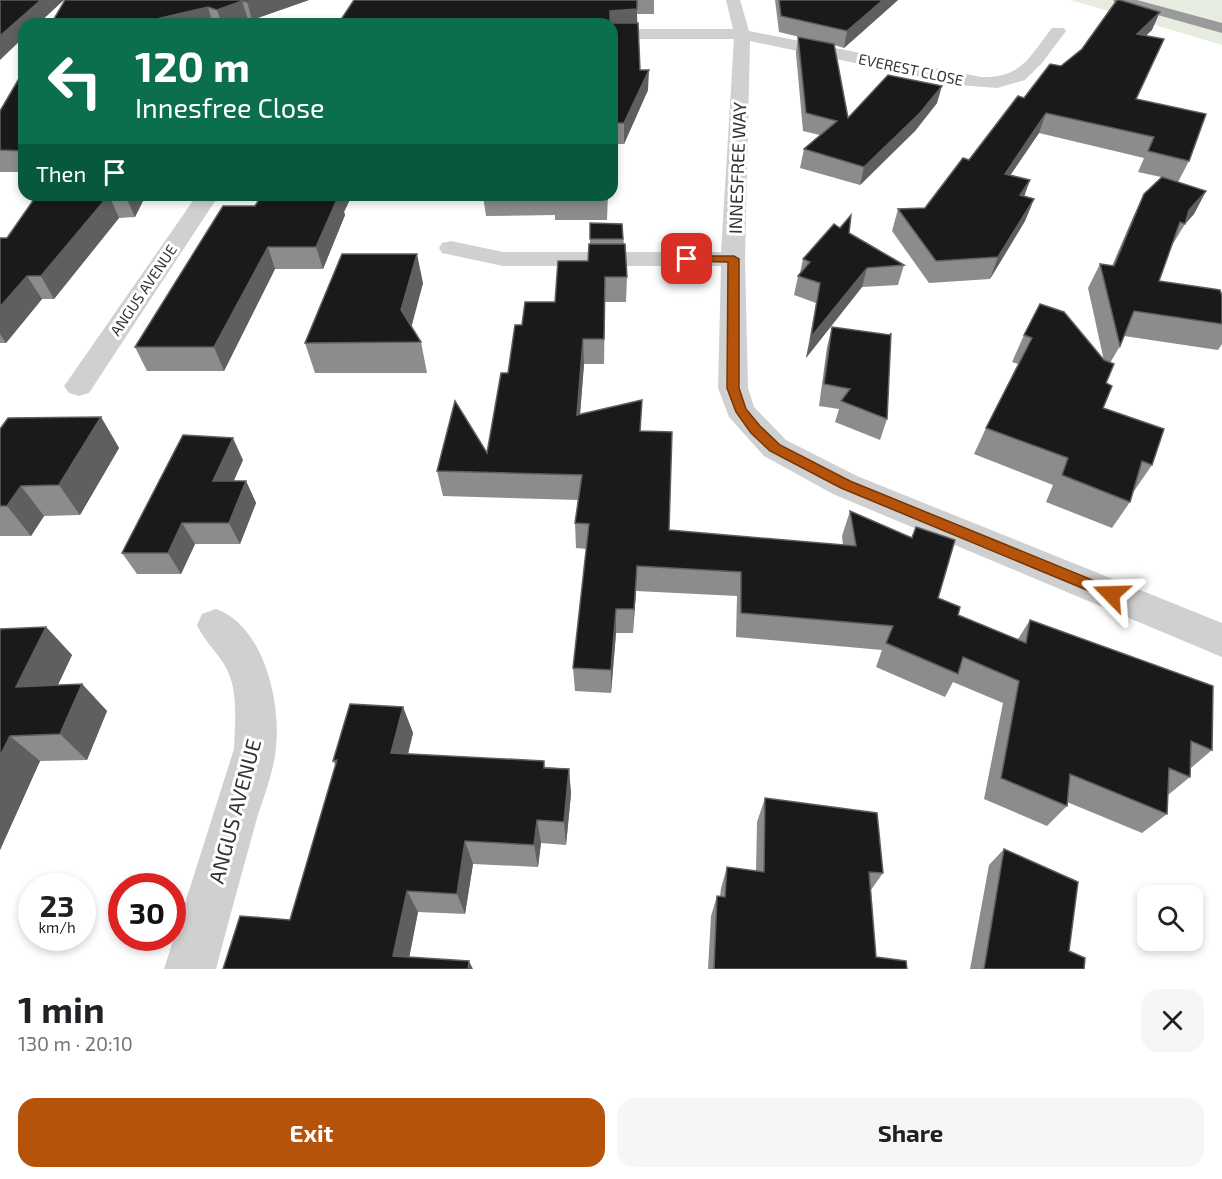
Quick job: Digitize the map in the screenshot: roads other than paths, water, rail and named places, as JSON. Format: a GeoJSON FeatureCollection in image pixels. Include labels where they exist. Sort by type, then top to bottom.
{"type":"FeatureCollection","features":[{"type":"Feature","properties":{"kind":"highway"},"geometry":{"type":"LineString","coordinates":[[1120,0],[1222,28]]}},
{"type":"Feature","properties":{"kind":"street","name":"INNESFREE WAY"},"geometry":{"type":"LineString","coordinates":[[733,0],[742,34],[734,259],[733,388],[740,410],[755,429],[775,448],[845,485],[1222,640]]}},
{"type":"Feature","properties":{"kind":"street","name":"EVEREST CLOSE"},"geometry":{"type":"LineString","coordinates":[[742,34],[960,80],[995,83],[1021,78],[1058,31]]}},
{"type":"Feature","properties":{"kind":"street"},"geometry":{"type":"LineString","coordinates":[[618,34],[742,34]]}},
{"type":"Feature","properties":{"kind":"street","name":"ANGUS AVENUE"},"geometry":{"type":"LineString","coordinates":[[79,386],[204,201]]}},
{"type":"Feature","properties":{"kind":"street"},"geometry":{"type":"LineString","coordinates":[[451,248],[503,259],[734,259]]}},
{"type":"Feature","properties":{"kind":"street","name":"ANGUS AVENUE"},"geometry":{"type":"LineString","coordinates":[[190,969],[255,749],[257,716],[254,688],[246,664],[233,642],[216,625]]}}]}
